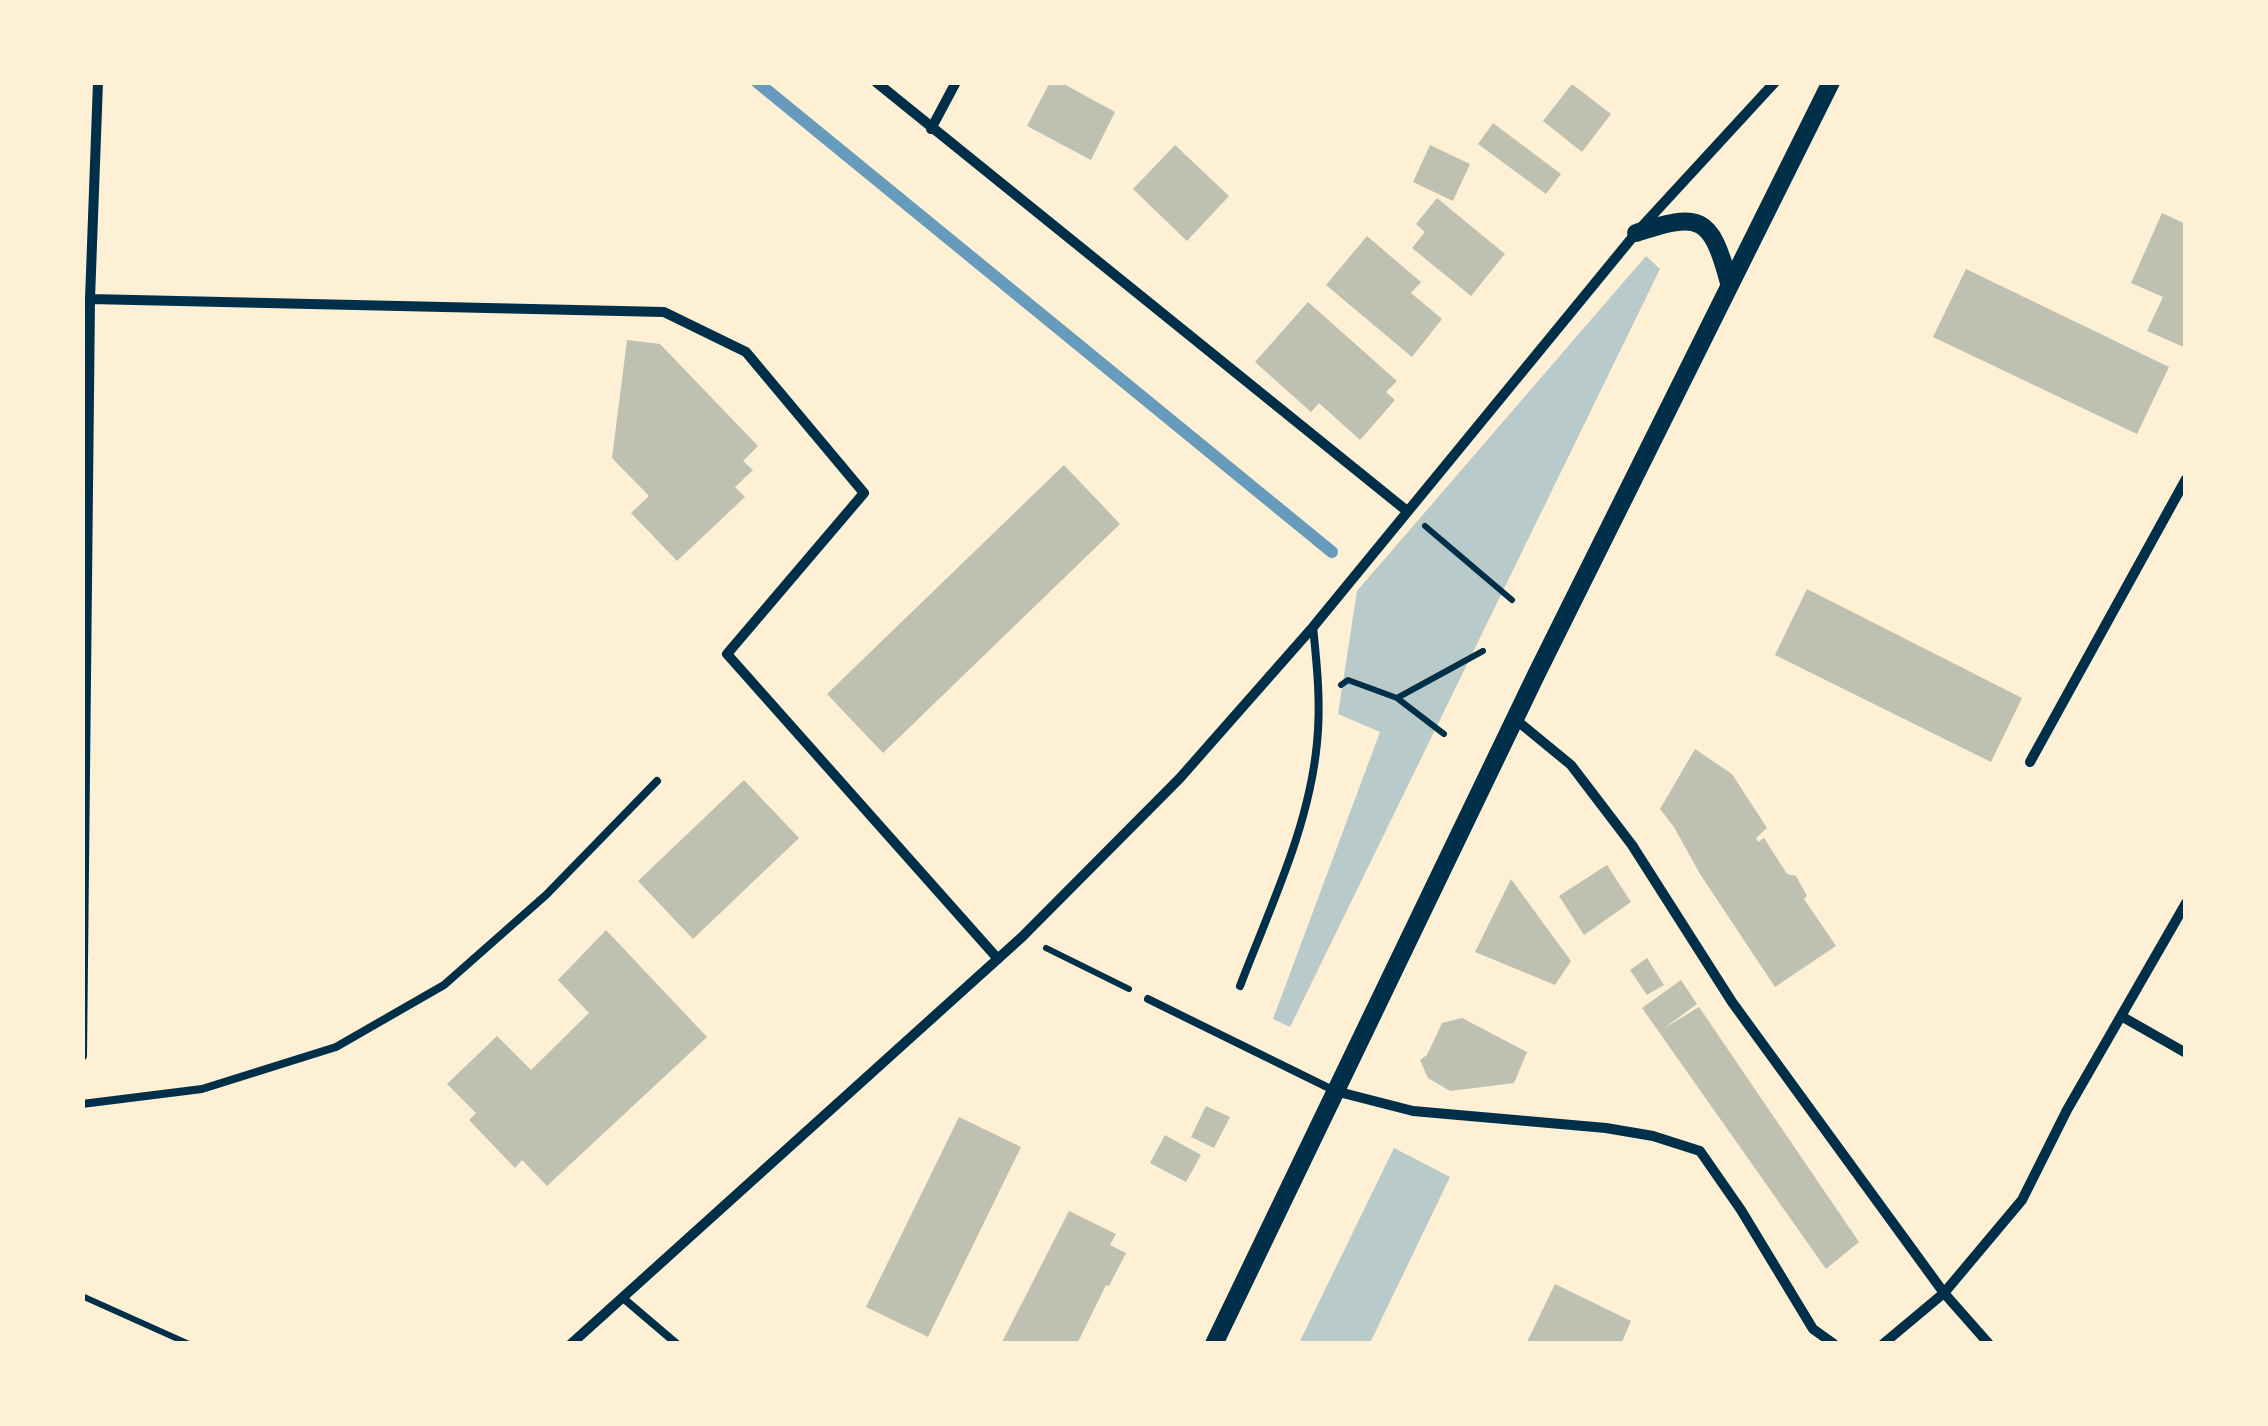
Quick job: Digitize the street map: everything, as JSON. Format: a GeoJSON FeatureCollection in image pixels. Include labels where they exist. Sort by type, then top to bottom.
{"type":"FeatureCollection","features":[{"type":"Feature","properties":{"kind":"street"},"geometry":{"type":"LineString","coordinates":[[82,1056],[90,299],[98,82]]}},
{"type":"Feature","properties":{"kind":"street"},"geometry":{"type":"LineString","coordinates":[[876,82],[1407,511]]}},
{"type":"Feature","properties":{"kind":"street"},"geometry":{"type":"LineString","coordinates":[[931,129],[956,82]]}},
{"type":"Feature","properties":{"kind":"street"},"geometry":{"type":"LineString","coordinates":[[572,1344],[1022,937],[1180,778],[1313,627],[1636,233],[1775,82]]}},
{"type":"Feature","properties":{"kind":"street"},"geometry":{"type":"LineString","coordinates":[[1214,1344],[1515,720],[1831,82]]}},
{"type":"Feature","properties":{"kind":"street"},"geometry":{"type":"LineString","coordinates":[[1636,233],[1677,220],[1696,222],[1714,240],[1729,284]]}},
{"type":"Feature","properties":{"kind":"street"},"geometry":{"type":"LineString","coordinates":[[90,299],[664,312],[746,352],[864,493],[727,654],[998,959]]}},
{"type":"Feature","properties":{"kind":"street"},"geometry":{"type":"LineString","coordinates":[[2030,762],[2186,479]]}},
{"type":"Feature","properties":{"kind":"street"},"geometry":{"type":"LineString","coordinates":[[1515,720],[1571,766],[1632,845],[1732,1002],[1944,1293],[1989,1344]]}},
{"type":"Feature","properties":{"kind":"street"},"geometry":{"type":"LineString","coordinates":[[1883,1344],[1944,1293],[2022,1200],[2066,1110],[2186,903]]}},
{"type":"Feature","properties":{"kind":"street"},"geometry":{"type":"LineString","coordinates":[[2120,1016],[2186,1054]]}},
{"type":"Feature","properties":{"kind":"street"},"geometry":{"type":"LineString","coordinates":[[1335,1090],[1413,1112],[1606,1128],[1653,1136],[1700,1151],[1813,1329],[1834,1344]]}},
{"type":"Feature","properties":{"kind":"lane"},"geometry":{"type":"LineString","coordinates":[[1240,986],[1303,818],[1317,743],[1313,627]]}},
{"type":"Feature","properties":{"kind":"lane"},"geometry":{"type":"LineString","coordinates":[[82,1104],[202,1089],[336,1047],[444,985],[546,895],[657,781]]}},
{"type":"Feature","properties":{"kind":"lane"},"geometry":{"type":"LineString","coordinates":[[1148,998],[1335,1090]]}},
{"type":"Feature","properties":{"kind":"lane"},"geometry":{"type":"LineString","coordinates":[[624,1298],[677,1344]]}},
{"type":"Feature","properties":{"kind":"path"},"geometry":{"type":"LineString","coordinates":[[1407,511],[1512,600]]}},
{"type":"Feature","properties":{"kind":"path"},"geometry":{"type":"LineString","coordinates":[[1396,698],[1483,651]]}},
{"type":"Feature","properties":{"kind":"path"},"geometry":{"type":"LineString","coordinates":[[1318,699],[1348,680],[1396,698],[1444,734]]}},
{"type":"Feature","properties":{"kind":"path"},"geometry":{"type":"LineString","coordinates":[[1022,937],[1148,998]]}},
{"type":"Feature","properties":{"kind":"path"},"geometry":{"type":"LineString","coordinates":[[82,1296],[190,1344]]}},
{"type":"Feature","properties":{"kind":"shaded area"},"geometry":{"type":"Polygon","coordinates":[[[1646,256],[1660,269],[1290,1027],[1273,1019],[1380,732],[1338,714],[1357,591],[1646,256]]]}},
{"type":"Feature","properties":{"kind":"shaded area"},"geometry":{"type":"Polygon","coordinates":[[[1394,1148],[1450,1177],[1370,1343],[1299,1343],[1394,1148]]]}},
{"type":"Feature","properties":{"kind":"building"},"geometry":{"type":"Polygon","coordinates":[[[1050,82],[1060,82],[1115,112],[1091,160],[1027,126],[1050,82]]]}},
{"type":"Feature","properties":{"kind":"building"},"geometry":{"type":"Polygon","coordinates":[[[1572,84],[1611,114],[1582,152],[1543,121],[1572,84]]]}},
{"type":"Feature","properties":{"kind":"building"},"geometry":{"type":"Polygon","coordinates":[[[1493,123],[1561,174],[1546,194],[1478,144],[1493,123]]]}},
{"type":"Feature","properties":{"kind":"building"},"geometry":{"type":"Polygon","coordinates":[[[1175,145],[1229,196],[1187,241],[1133,189],[1175,145]]]}},
{"type":"Feature","properties":{"kind":"building"},"geometry":{"type":"Polygon","coordinates":[[[1430,145],[1470,164],[1453,201],[1413,182],[1430,145]]]}},
{"type":"Feature","properties":{"kind":"building"},"geometry":{"type":"Polygon","coordinates":[[[1437,198],[1505,254],[1471,296],[1412,248],[1425,232],[1416,224],[1437,198]]]}},
{"type":"Feature","properties":{"kind":"building"},"geometry":{"type":"Polygon","coordinates":[[[2162,213],[2186,224],[2186,348],[2147,331],[2163,297],[2131,283],[2162,213]]]}},
{"type":"Feature","properties":{"kind":"building"},"geometry":{"type":"Polygon","coordinates":[[[1367,236],[1421,282],[1411,293],[1442,319],[1412,357],[1326,285],[1367,236]]]}},
{"type":"Feature","properties":{"kind":"building"},"geometry":{"type":"Polygon","coordinates":[[[1966,269],[2169,367],[2137,434],[1933,337],[1966,269]]]}},
{"type":"Feature","properties":{"kind":"building"},"geometry":{"type":"Polygon","coordinates":[[[1308,302],[1397,381],[1386,392],[1395,400],[1360,440],[1319,403],[1311,412],[1255,362],[1308,302]]]}},
{"type":"Feature","properties":{"kind":"building"},"geometry":{"type":"Polygon","coordinates":[[[627,340],[660,344],[758,446],[743,461],[753,470],[735,487],[745,497],[677,561],[631,513],[649,496],[612,458],[627,340]]]}},
{"type":"Feature","properties":{"kind":"building"},"geometry":{"type":"Polygon","coordinates":[[[1064,465],[1120,524],[883,753],[827,694],[1064,465]]]}},
{"type":"Feature","properties":{"kind":"building"},"geometry":{"type":"Polygon","coordinates":[[[1807,589],[2022,698],[1991,762],[1775,655],[1807,589]]]}},
{"type":"Feature","properties":{"kind":"building"},"geometry":{"type":"Polygon","coordinates":[[[1695,749],[1732,774],[1767,828],[1756,838],[1758,842],[1764,838],[1787,874],[1796,876],[1807,896],[1804,899],[1836,946],[1775,987],[1660,809],[1695,749]]]}},
{"type":"Feature","properties":{"kind":"building"},"geometry":{"type":"Polygon","coordinates":[[[744,780],[799,838],[693,939],[638,881],[744,780]]]}},
{"type":"Feature","properties":{"kind":"building"},"geometry":{"type":"Polygon","coordinates":[[[1607,865],[1631,902],[1584,935],[1559,896],[1607,865]]]}},
{"type":"Feature","properties":{"kind":"building"},"geometry":{"type":"Polygon","coordinates":[[[1511,879],[1571,961],[1555,985],[1475,952],[1511,879]]]}},
{"type":"Feature","properties":{"kind":"building"},"geometry":{"type":"Polygon","coordinates":[[[606,930],[707,1037],[547,1186],[522,1160],[515,1168],[469,1120],[476,1113],[447,1084],[497,1036],[531,1070],[589,1013],[558,980],[606,930]]]}},
{"type":"Feature","properties":{"kind":"building"},"geometry":{"type":"Polygon","coordinates":[[[1647,958],[1664,985],[1647,995],[1630,970],[1647,958]]]}},
{"type":"Feature","properties":{"kind":"building"},"geometry":{"type":"Polygon","coordinates":[[[1681,980],[1697,1004],[1663,1029],[1699,1007],[1859,1242],[1826,1269],[1642,1008],[1681,980]]]}},
{"type":"Feature","properties":{"kind":"building"},"geometry":{"type":"Polygon","coordinates":[[[1462,1018],[1527,1052],[1514,1083],[1450,1091],[1428,1078],[1420,1060],[1427,1055],[1442,1023],[1462,1018]]]}},
{"type":"Feature","properties":{"kind":"building"},"geometry":{"type":"Polygon","coordinates":[[[1206,1106],[1230,1117],[1214,1148],[1191,1137],[1206,1106]]]}},
{"type":"Feature","properties":{"kind":"building"},"geometry":{"type":"Polygon","coordinates":[[[959,1117],[1021,1147],[928,1337],[866,1307],[959,1117]]]}},
{"type":"Feature","properties":{"kind":"building"},"geometry":{"type":"Polygon","coordinates":[[[1165,1135],[1201,1155],[1186,1182],[1150,1163],[1165,1135]]]}},
{"type":"Feature","properties":{"kind":"building"},"geometry":{"type":"Polygon","coordinates":[[[1069,1211],[1116,1234],[1110,1245],[1126,1253],[1077,1344],[1001,1344],[1069,1211]]]}},
{"type":"Feature","properties":{"kind":"building"},"geometry":{"type":"Polygon","coordinates":[[[1555,1284],[1631,1321],[1621,1344],[1526,1344],[1555,1284]]]}},
{"type":"Feature","properties":{"kind":"waterway"},"geometry":{"type":"LineString","coordinates":[[757,82],[1332,552]]}}]}
